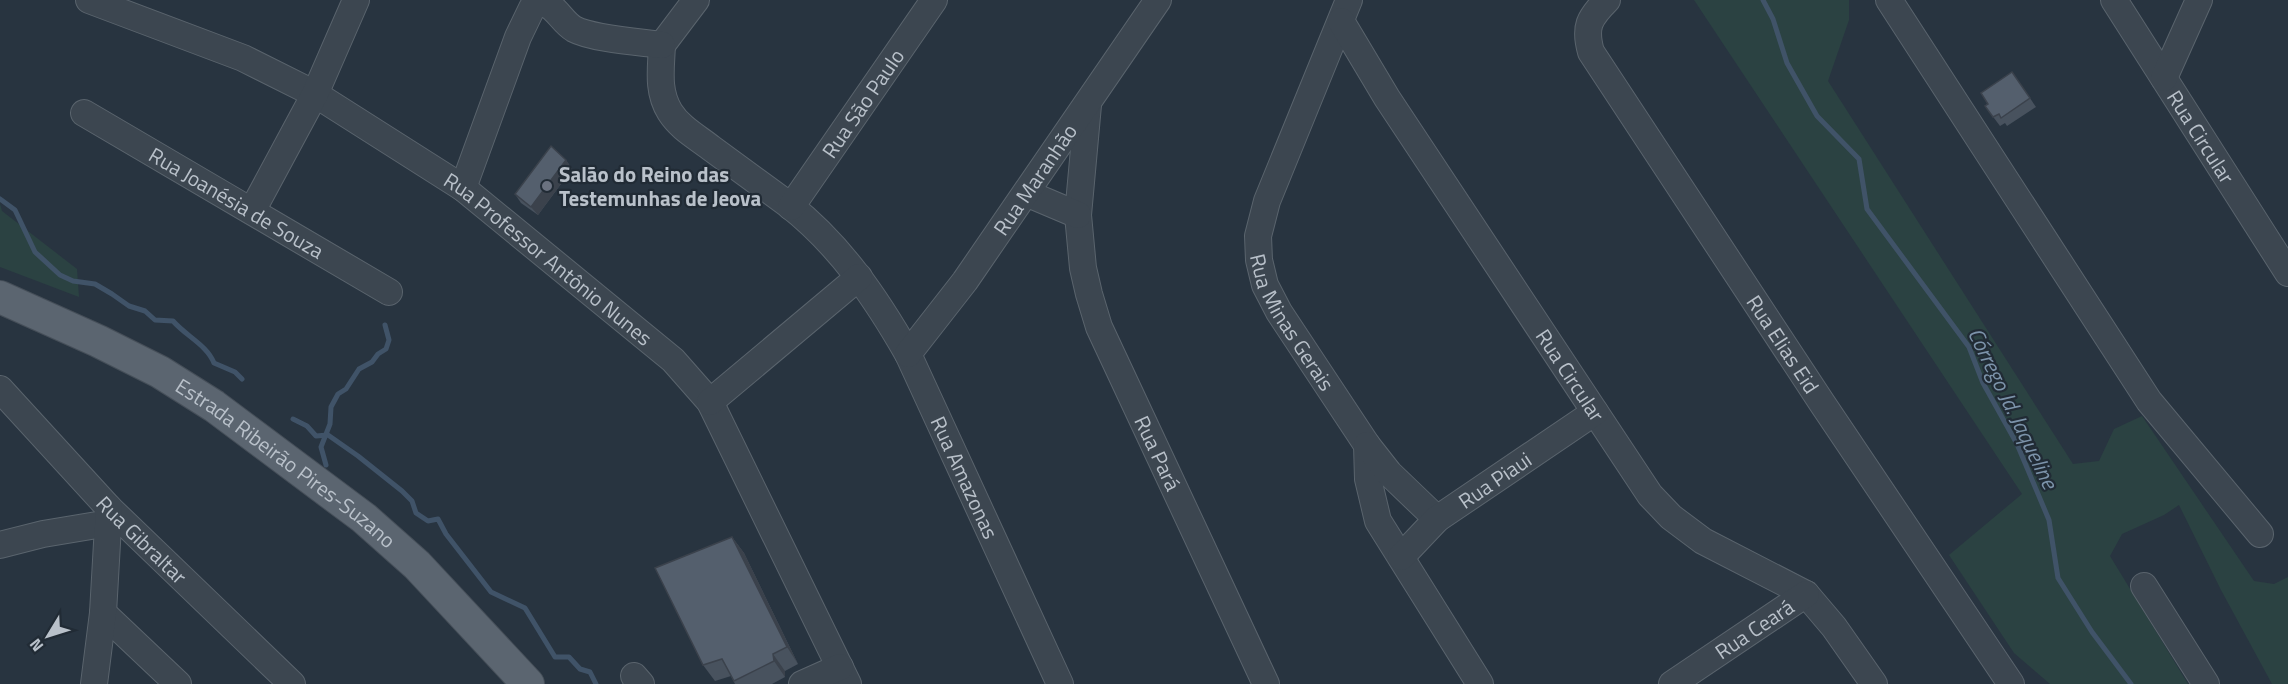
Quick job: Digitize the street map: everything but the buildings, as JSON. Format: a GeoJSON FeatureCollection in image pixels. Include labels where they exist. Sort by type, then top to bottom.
{"type":"FeatureCollection","features":[{"type":"Feature","properties":{"kind":"main road","name":"Estrada Ribeirão Pires-Suzano"},"geometry":{"type":"LineString","coordinates":[[3,302],[98,340],[160,372],[224,413],[364,518],[417,565],[528,684]]}},
{"type":"Feature","properties":{"kind":"street","name":"Rua Professor Antônio Nunes"},"geometry":{"type":"LineString","coordinates":[[89,0],[243,58],[315,94],[463,188],[664,353],[710,402],[844,676]]}},
{"type":"Feature","properties":{"kind":"street"},"geometry":{"type":"LineString","coordinates":[[252,211],[315,94],[356,0]]}},
{"type":"Feature","properties":{"kind":"street"},"geometry":{"type":"LineString","coordinates":[[463,188],[518,37],[532,8],[538,3],[549,4],[565,21],[582,32],[662,45],[696,0]]}},
{"type":"Feature","properties":{"kind":"street","name":"Rua São Paulo"},"geometry":{"type":"LineString","coordinates":[[791,207],[934,0]]}},
{"type":"Feature","properties":{"kind":"street","name":"Rua Maranhão"},"geometry":{"type":"LineString","coordinates":[[908,354],[965,281],[1158,0]]}},
{"type":"Feature","properties":{"kind":"street","name":"Rua Elias Eid"},"geometry":{"type":"LineString","coordinates":[[1607,0],[1594,13],[1588,26],[1588,39],[1592,52],[1822,403],[2011,684]]}},
{"type":"Feature","properties":{"kind":"street"},"geometry":{"type":"LineString","coordinates":[[1889,0],[2149,401],[2260,534]]}},
{"type":"Feature","properties":{"kind":"street","name":"Rua Circular"},"geometry":{"type":"LineString","coordinates":[[2114,0],[2286,263]]}},
{"type":"Feature","properties":{"kind":"street"},"geometry":{"type":"LineString","coordinates":[[2164,78],[2199,0]]}},
{"type":"Feature","properties":{"kind":"street","name":"Rua Circular"},"geometry":{"type":"LineString","coordinates":[[1345,10],[1388,98],[1650,495],[1671,517],[1703,541],[1806,594],[1834,627],[1874,684]]}},
{"type":"Feature","properties":{"kind":"street","name":"Rua Minas Gerais"},"geometry":{"type":"LineString","coordinates":[[1345,10],[1268,201],[1258,236],[1259,260],[1265,285],[1279,312],[1367,445],[1389,473],[1437,519]]}},
{"type":"Feature","properties":{"kind":"street","name":"Rua Amazonas"},"geometry":{"type":"LineString","coordinates":[[662,45],[660,85],[663,98],[680,125],[791,207],[829,242],[859,277],[885,313],[908,354],[1060,684]]}},
{"type":"Feature","properties":{"kind":"street","name":"Rua Pará"},"geometry":{"type":"LineString","coordinates":[[1088,105],[1078,215],[1083,268],[1099,327],[1266,684]]}},
{"type":"Feature","properties":{"kind":"street","name":"Rua Joanésia de Souza"},"geometry":{"type":"LineString","coordinates":[[84,113],[389,292]]}},
{"type":"Feature","properties":{"kind":"street"},"geometry":{"type":"LineString","coordinates":[[1026,193],[1078,215]]}},
{"type":"Feature","properties":{"kind":"street"},"geometry":{"type":"LineString","coordinates":[[710,402],[859,277]]}},
{"type":"Feature","properties":{"kind":"street","name":"Rua Gibraltar"},"geometry":{"type":"LineString","coordinates":[[0,389],[109,516],[292,684]]}},
{"type":"Feature","properties":{"kind":"street","name":"Rua Piaui"},"geometry":{"type":"LineString","coordinates":[[1401,557],[1437,519],[1595,412]]}},
{"type":"Feature","properties":{"kind":"street"},"geometry":{"type":"LineString","coordinates":[[1367,445],[1368,479],[1378,521],[1480,684]]}},
{"type":"Feature","properties":{"kind":"street"},"geometry":{"type":"LineString","coordinates":[[0,545],[109,516],[104,613],[94,684]]}},
{"type":"Feature","properties":{"kind":"street"},"geometry":{"type":"LineString","coordinates":[[2144,586],[2206,684]]}},
{"type":"Feature","properties":{"kind":"street","name":"Rua Ceará"},"geometry":{"type":"LineString","coordinates":[[1686,680],[1806,594]]}},
{"type":"Feature","properties":{"kind":"street"},"geometry":{"type":"LineString","coordinates":[[104,613],[178,684]]}},
{"type":"Feature","properties":{"kind":"street"},"geometry":{"type":"LineString","coordinates":[[802,684],[844,676]]}},
{"type":"Feature","properties":{"kind":"green space"},"geometry":{"type":"Polygon","coordinates":[[[1694,0],[1849,0],[1849,20],[1828,81],[2073,464],[2099,461],[2114,429],[2142,416],[2254,581],[2274,584],[2288,577],[2288,684],[2272,684],[2221,590],[2179,505],[2164,515],[2122,534],[2110,556],[2188,684],[2050,684],[2014,653],[1949,555],[2022,494],[1694,0]]]}},
{"type":"Feature","properties":{"kind":"green space"},"geometry":{"type":"Polygon","coordinates":[[[0,204],[2,211],[77,269],[79,297],[0,267],[0,204]]]}},
{"type":"Feature","properties":{"kind":"waterway","name":"Córrego Jd. Jaqueline"},"geometry":{"type":"LineString","coordinates":[[1763,0],[1773,19],[1787,63],[1817,116],[1859,159],[1867,209],[1969,347],[1983,383],[2017,444],[2049,520],[2058,578],[2092,632],[2131,684]]}},
{"type":"Feature","properties":{"kind":"waterway"},"geometry":{"type":"LineString","coordinates":[[0,199],[15,210],[35,252],[60,275],[73,281],[95,284],[129,306],[145,311],[155,320],[173,321],[206,351],[214,363],[235,372],[242,379]]}},
{"type":"Feature","properties":{"kind":"waterway"},"geometry":{"type":"LineString","coordinates":[[326,465],[321,447],[330,424],[331,407],[338,394],[346,389],[359,369],[372,362],[386,349],[389,340],[385,325]]}},
{"type":"Feature","properties":{"kind":"waterway"},"geometry":{"type":"LineString","coordinates":[[293,419],[307,426],[316,436],[328,435],[358,456],[402,491],[412,501],[416,513],[428,521],[438,519],[446,534],[491,592],[525,608],[555,657],[569,657],[580,669],[590,672],[596,684]]}},
{"type":"Feature","properties":{"kind":"place","name":"Salão do Reino das Testemunhas de Jeova"},"geometry":{"type":"Point","coordinates":[547,186]}}]}
